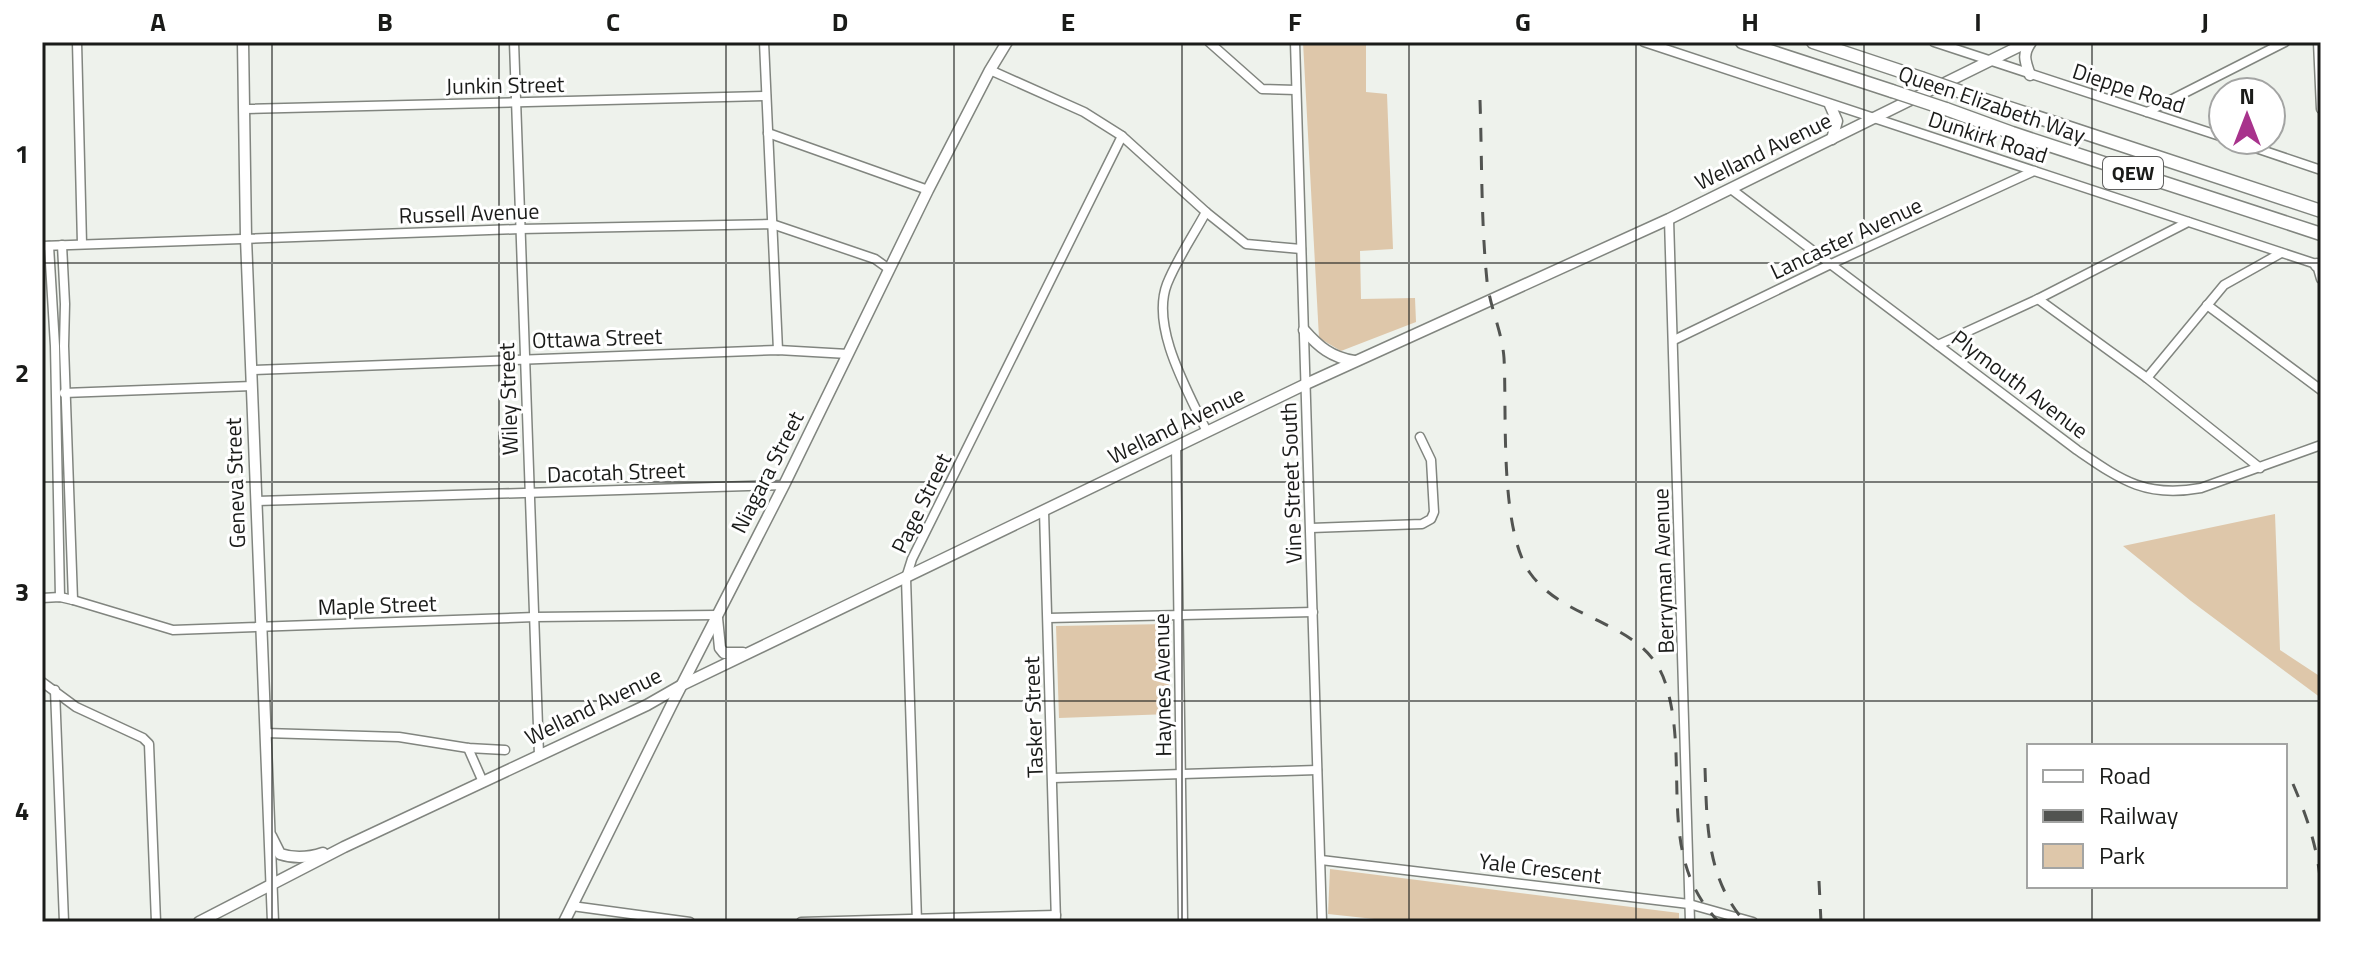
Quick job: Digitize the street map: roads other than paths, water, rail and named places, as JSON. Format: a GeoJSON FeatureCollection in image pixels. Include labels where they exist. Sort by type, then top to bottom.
{"type":"FeatureCollection","features":[{"type":"Feature","properties":{"kind":"highway","name":"Queen Elizabeth Way"},"geometry":{"type":"LineString","coordinates":[[1742,42],[2321,234]]}},
{"type":"Feature","properties":{"kind":"highway","name":"Queen Elizabeth Way"},"geometry":{"type":"LineString","coordinates":[[1813,42],[2321,211]]}},
{"type":"Feature","properties":{"kind":"main road","name":"Geneva Street"},"geometry":{"type":"LineString","coordinates":[[243,42],[246,238],[273,922]]}},
{"type":"Feature","properties":{"kind":"main road","name":"Niagara Street"},"geometry":{"type":"LineString","coordinates":[[564,922],[784,485],[928,190],[1007,42]]}},
{"type":"Feature","properties":{"kind":"main road"},"geometry":{"type":"LineString","coordinates":[[2029,42],[2024,61],[2030,75]]}},
{"type":"Feature","properties":{"kind":"main road","name":"Welland Avenue"},"geometry":{"type":"LineString","coordinates":[[344,847],[647,705],[682,685],[1306,384],[1669,219],[2029,42]]}},
{"type":"Feature","properties":{"kind":"main road"},"geometry":{"type":"LineString","coordinates":[[1830,105],[1837,121],[1832,139]]}},
{"type":"Feature","properties":{"kind":"main road"},"geometry":{"type":"LineString","coordinates":[[1304,330],[1322,349],[1338,358],[1356,362]]}},
{"type":"Feature","properties":{"kind":"main road"},"geometry":{"type":"LineString","coordinates":[[717,615],[720,648],[724,653],[757,650]]}},
{"type":"Feature","properties":{"kind":"main road"},"geometry":{"type":"LineString","coordinates":[[268,831],[280,854],[291,858],[311,857],[344,847]]}},
{"type":"Feature","properties":{"kind":"main road"},"geometry":{"type":"LineString","coordinates":[[199,922],[344,847]]}},
{"type":"Feature","properties":{"kind":"street"},"geometry":{"type":"LineString","coordinates":[[77,42],[82,244]]}},
{"type":"Feature","properties":{"kind":"street","name":"Wiley Street"},"geometry":{"type":"LineString","coordinates":[[514,42],[539,755]]}},
{"type":"Feature","properties":{"kind":"street"},"geometry":{"type":"LineString","coordinates":[[764,42],[778,350]]}},
{"type":"Feature","properties":{"kind":"street"},"geometry":{"type":"LineString","coordinates":[[1209,42],[1262,89],[1296,90]]}},
{"type":"Feature","properties":{"kind":"street","name":"Vine Street South"},"geometry":{"type":"LineString","coordinates":[[1295,42],[1322,922]]}},
{"type":"Feature","properties":{"kind":"street","name":"Dunkirk Road"},"geometry":{"type":"LineString","coordinates":[[1644,42],[2320,266]]}},
{"type":"Feature","properties":{"kind":"street","name":"Dieppe Road"},"geometry":{"type":"LineString","coordinates":[[1934,42],[1963,46],[2030,75],[2207,132]]}},
{"type":"Feature","properties":{"kind":"street"},"geometry":{"type":"LineString","coordinates":[[2147,112],[2285,42]]}},
{"type":"Feature","properties":{"kind":"street"},"geometry":{"type":"LineString","coordinates":[[2318,42],[2321,109]]}},
{"type":"Feature","properties":{"kind":"street"},"geometry":{"type":"LineString","coordinates":[[990,70],[1084,112],[1122,136],[1246,244],[1301,249]]}},
{"type":"Feature","properties":{"kind":"street","name":"Junkin Street"},"geometry":{"type":"LineString","coordinates":[[245,109],[766,96]]}},
{"type":"Feature","properties":{"kind":"street"},"geometry":{"type":"LineString","coordinates":[[768,133],[928,190]]}},
{"type":"Feature","properties":{"kind":"street","name":"Page Street"},"geometry":{"type":"LineString","coordinates":[[916,920],[906,578],[912,559],[1122,136]]}},
{"type":"Feature","properties":{"kind":"street"},"geometry":{"type":"LineString","coordinates":[[2279,156],[2321,170]]}},
{"type":"Feature","properties":{"kind":"street","name":"Lancaster Avenue"},"geometry":{"type":"LineString","coordinates":[[1674,340],[2035,171]]}},
{"type":"Feature","properties":{"kind":"street","name":"Plymouth Avenue"},"geometry":{"type":"LineString","coordinates":[[1731,189],[2077,450],[2131,485],[2155,490],[2201,488],[2321,445]]}},
{"type":"Feature","properties":{"kind":"street"},"geometry":{"type":"LineString","coordinates":[[1206,212],[1167,285],[1162,304],[1169,350],[1207,432]]}},
{"type":"Feature","properties":{"kind":"street","name":"Berryman Avenue"},"geometry":{"type":"LineString","coordinates":[[1669,219],[1690,922]]}},
{"type":"Feature","properties":{"kind":"street"},"geometry":{"type":"LineString","coordinates":[[1938,345],[2038,299],[2188,222]]}},
{"type":"Feature","properties":{"kind":"street","name":"Russell Avenue"},"geometry":{"type":"LineString","coordinates":[[45,246],[520,229],[772,224],[875,259],[889,269]]}},
{"type":"Feature","properties":{"kind":"street"},"geometry":{"type":"LineString","coordinates":[[62,245],[73,600]]}},
{"type":"Feature","properties":{"kind":"street"},"geometry":{"type":"LineString","coordinates":[[45,246],[55,393],[60,597]]}},
{"type":"Feature","properties":{"kind":"street"},"geometry":{"type":"LineString","coordinates":[[2147,378],[2224,285],[2281,253]]}},
{"type":"Feature","properties":{"kind":"street"},"geometry":{"type":"LineString","coordinates":[[2320,266],[2321,279]]}},
{"type":"Feature","properties":{"kind":"street"},"geometry":{"type":"LineString","coordinates":[[2038,299],[2147,378],[2260,468]]}},
{"type":"Feature","properties":{"kind":"street"},"geometry":{"type":"LineString","coordinates":[[2207,305],[2321,390]]}},
{"type":"Feature","properties":{"kind":"street","name":"Ottawa Street"},"geometry":{"type":"LineString","coordinates":[[251,370],[778,350],[848,354]]}},
{"type":"Feature","properties":{"kind":"street"},"geometry":{"type":"LineString","coordinates":[[55,393],[252,386]]}},
{"type":"Feature","properties":{"kind":"street"},"geometry":{"type":"LineString","coordinates":[[1311,528],[1422,524],[1431,519],[1434,512],[1431,460],[1420,437]]}},
{"type":"Feature","properties":{"kind":"street","name":"Haynes Avenue"},"geometry":{"type":"LineString","coordinates":[[1176,448],[1183,922]]}},
{"type":"Feature","properties":{"kind":"street","name":"Dacotah Street"},"geometry":{"type":"LineString","coordinates":[[257,501],[784,485]]}},
{"type":"Feature","properties":{"kind":"street","name":"Tasker Street"},"geometry":{"type":"LineString","coordinates":[[1044,511],[1056,918]]}},
{"type":"Feature","properties":{"kind":"street","name":"Maple Street"},"geometry":{"type":"LineString","coordinates":[[42,598],[73,600],[173,630],[535,617],[717,615]]}},
{"type":"Feature","properties":{"kind":"street"},"geometry":{"type":"LineString","coordinates":[[1048,618],[1313,612]]}},
{"type":"Feature","properties":{"kind":"street"},"geometry":{"type":"LineString","coordinates":[[42,682],[76,707],[143,738],[149,744],[156,922]]}},
{"type":"Feature","properties":{"kind":"street"},"geometry":{"type":"LineString","coordinates":[[55,690],[64,922]]}},
{"type":"Feature","properties":{"kind":"street"},"geometry":{"type":"LineString","coordinates":[[265,733],[399,737],[468,748],[505,750]]}},
{"type":"Feature","properties":{"kind":"street"},"geometry":{"type":"LineString","coordinates":[[468,748],[483,782]]}},
{"type":"Feature","properties":{"kind":"street"},"geometry":{"type":"LineString","coordinates":[[1053,778],[1317,770]]}},
{"type":"Feature","properties":{"kind":"street","name":"Yale Crescent"},"geometry":{"type":"LineString","coordinates":[[1321,860],[1689,904],[1753,922]]}},
{"type":"Feature","properties":{"kind":"street"},"geometry":{"type":"LineString","coordinates":[[572,906],[690,922]]}},
{"type":"Feature","properties":{"kind":"street"},"geometry":{"type":"LineString","coordinates":[[801,922],[1056,918]]}},
{"type":"Feature","properties":{"kind":"railway"},"geometry":{"type":"LineString","coordinates":[[1480,100],[1487,281],[1503,348],[1506,470],[1513,529],[1530,573],[1545,590],[1624,634],[1642,647],[1656,664],[1666,685],[1673,715],[1680,839],[1687,868],[1699,896],[1719,922]]}},
{"type":"Feature","properties":{"kind":"railway"},"geometry":{"type":"LineString","coordinates":[[1705,768],[1711,849],[1723,887],[1745,922]]}},
{"type":"Feature","properties":{"kind":"railway"},"geometry":{"type":"LineString","coordinates":[[2293,784],[2312,836],[2321,890]]}},
{"type":"Feature","properties":{"kind":"railway"},"geometry":{"type":"LineString","coordinates":[[1819,881],[1821,922]]}}]}
